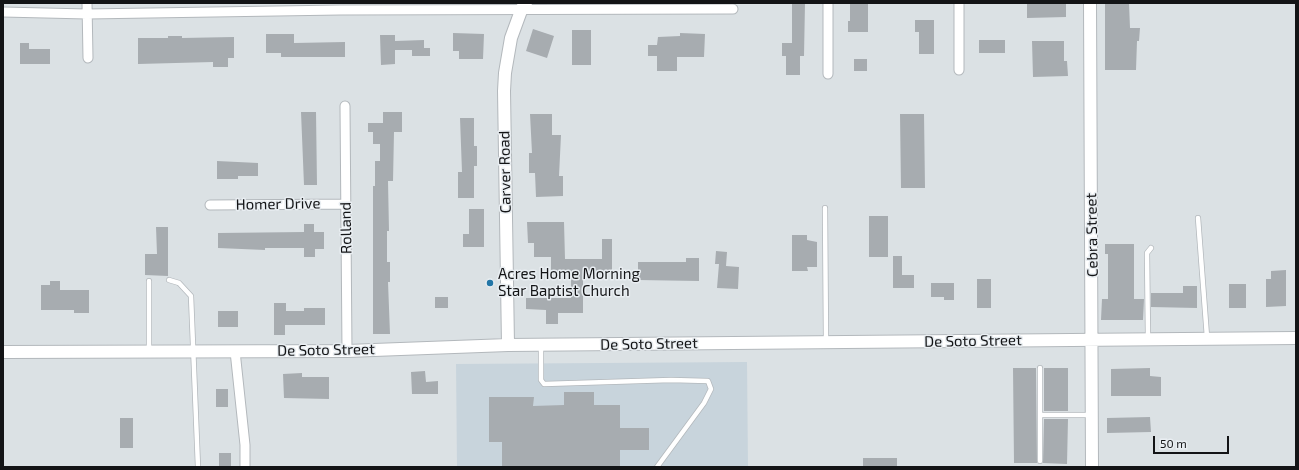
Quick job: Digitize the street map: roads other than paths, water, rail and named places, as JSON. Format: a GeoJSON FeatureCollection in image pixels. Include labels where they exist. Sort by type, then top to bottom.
{"type":"FeatureCollection","features":[{"type":"Feature","properties":{"kind":"street"},"geometry":{"type":"LineString","coordinates":[[87,3],[88,58]]}},
{"type":"Feature","properties":{"kind":"street"},"geometry":{"type":"LineString","coordinates":[[828,3],[828,74]]}},
{"type":"Feature","properties":{"kind":"street"},"geometry":{"type":"LineString","coordinates":[[959,3],[959,70]]}},
{"type":"Feature","properties":{"kind":"street","name":"Cebra Street"},"geometry":{"type":"LineString","coordinates":[[1090,3],[1092,467]]}},
{"type":"Feature","properties":{"kind":"street"},"geometry":{"type":"LineString","coordinates":[[3,12],[87,14],[524,6],[733,9]]}},
{"type":"Feature","properties":{"kind":"street","name":"Carver Road"},"geometry":{"type":"LineString","coordinates":[[508,345],[504,91],[505,73],[511,38],[524,6]]}},
{"type":"Feature","properties":{"kind":"street","name":"Rolland"},"geometry":{"type":"LineString","coordinates":[[345,106],[348,351]]}},
{"type":"Feature","properties":{"kind":"street","name":"Homer Drive"},"geometry":{"type":"LineString","coordinates":[[210,205],[346,204]]}},
{"type":"Feature","properties":{"kind":"street","name":"De Soto Street"},"geometry":{"type":"LineString","coordinates":[[3,352],[348,351],[508,345],[1296,338]]}},
{"type":"Feature","properties":{"kind":"street"},"geometry":{"type":"LineString","coordinates":[[235,351],[245,445],[245,467]]}},
{"type":"Feature","properties":{"kind":"lane"},"geometry":{"type":"LineString","coordinates":[[825,208],[826,342]]}},
{"type":"Feature","properties":{"kind":"lane"},"geometry":{"type":"LineString","coordinates":[[1198,218],[1207,339]]}},
{"type":"Feature","properties":{"kind":"lane"},"geometry":{"type":"LineString","coordinates":[[1148,340],[1147,253],[1151,248]]}},
{"type":"Feature","properties":{"kind":"lane"},"geometry":{"type":"LineString","coordinates":[[169,280],[179,283],[191,296],[198,467]]}},
{"type":"Feature","properties":{"kind":"lane"},"geometry":{"type":"LineString","coordinates":[[149,282],[149,351]]}},
{"type":"Feature","properties":{"kind":"lane"},"geometry":{"type":"LineString","coordinates":[[541,345],[541,380],[544,384],[671,380],[708,381],[711,389],[704,402],[658,467]]}},
{"type":"Feature","properties":{"kind":"lane"},"geometry":{"type":"LineString","coordinates":[[1040,368],[1040,462]]}},
{"type":"Feature","properties":{"kind":"lane"},"geometry":{"type":"LineString","coordinates":[[1040,415],[1092,415]]}},
{"type":"Feature","properties":{"kind":"place","name":"Acres Home Morning Star Baptist Church"},"geometry":{"type":"Point","coordinates":[490,283]}}]}
